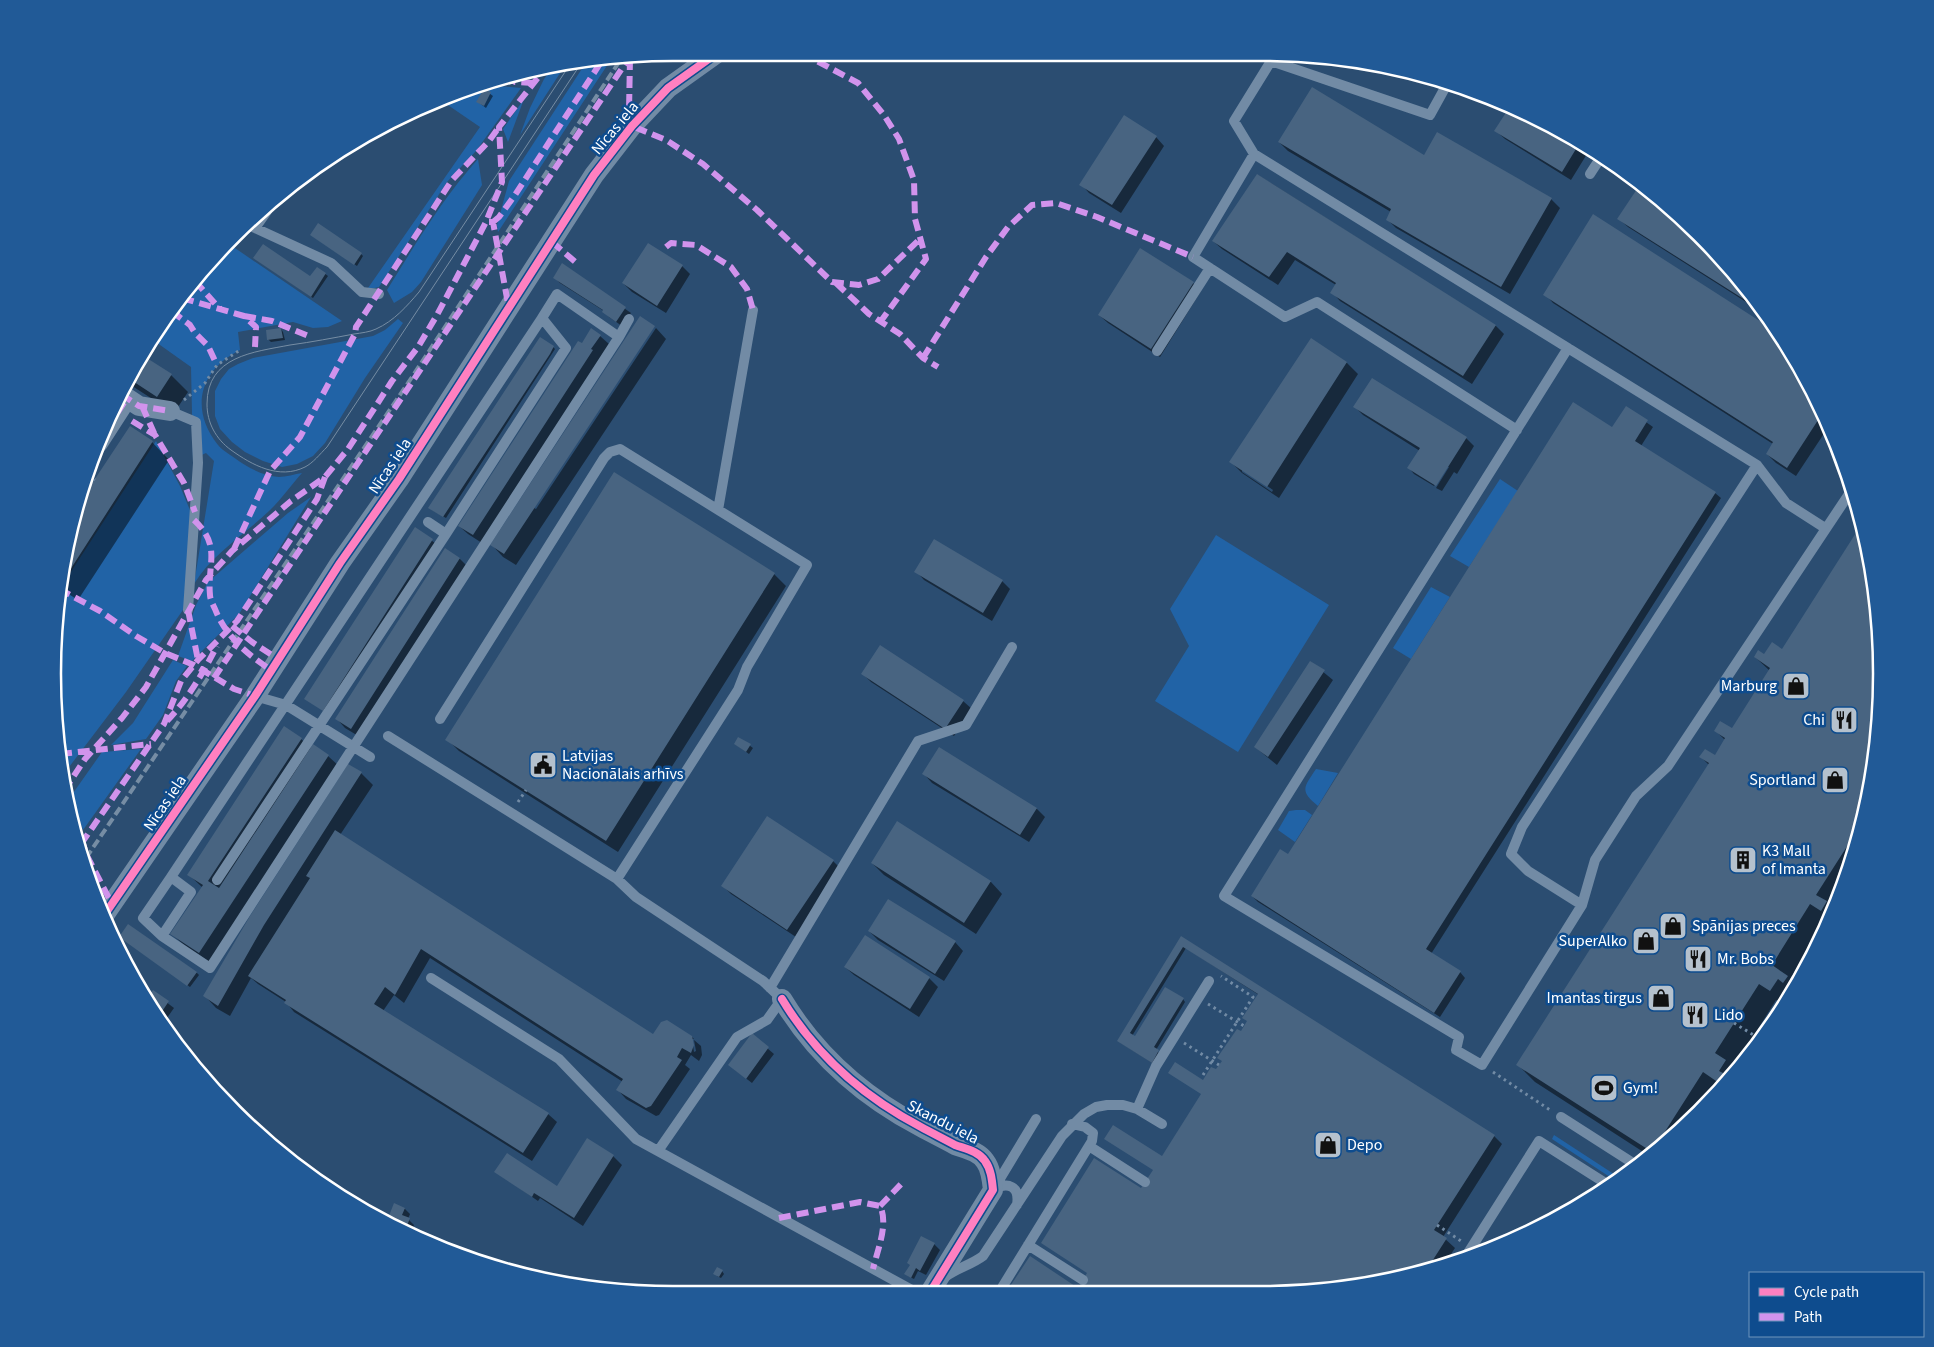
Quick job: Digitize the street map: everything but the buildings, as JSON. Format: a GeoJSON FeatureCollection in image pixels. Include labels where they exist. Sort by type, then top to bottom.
{"type":"FeatureCollection","features":[{"type":"Feature","properties":{"kind":"street","name":"Nīcas iela"},"geometry":{"type":"LineString","coordinates":[[108,909],[255,696],[340,563],[430,430],[594,175],[632,126],[668,88],[705,61]]}},
{"type":"Feature","properties":{"kind":"street"},"geometry":{"type":"LineString","coordinates":[[127,398],[139,406],[170,411]]}},
{"type":"Feature","properties":{"kind":"street","name":"Skandu iela"},"geometry":{"type":"LineString","coordinates":[[776,994],[812,1040],[834,1065],[855,1084],[900,1116],[956,1145],[974,1151],[985,1161],[992,1175],[993,1190]]}},
{"type":"Feature","properties":{"kind":"street"},"geometry":{"type":"LineString","coordinates":[[930,1286],[993,1190]]}},
{"type":"Feature","properties":{"kind":"lane"},"geometry":{"type":"LineString","coordinates":[[1270,61],[1234,121],[1254,154],[1757,465],[1786,503],[1825,528]]}},
{"type":"Feature","properties":{"kind":"lane"},"geometry":{"type":"LineString","coordinates":[[1276,62],[1430,115],[1444,90]]}},
{"type":"Feature","properties":{"kind":"lane"},"geometry":{"type":"LineString","coordinates":[[1254,154],[1193,257],[1285,317],[1317,302],[1517,430]]}},
{"type":"Feature","properties":{"kind":"lane"},"geometry":{"type":"LineString","coordinates":[[1590,174],[1598,162]]}},
{"type":"Feature","properties":{"kind":"lane"},"geometry":{"type":"LineString","coordinates":[[255,228],[331,263],[362,292],[379,294]]}},
{"type":"Feature","properties":{"kind":"lane"},"geometry":{"type":"LineString","coordinates":[[1157,352],[1210,268]]}},
{"type":"Feature","properties":{"kind":"lane"},"geometry":{"type":"LineString","coordinates":[[619,337],[557,294],[143,918],[162,936],[210,968],[352,746],[619,337],[629,319]]}},
{"type":"Feature","properties":{"kind":"lane"},"geometry":{"type":"LineString","coordinates":[[718,510],[753,310]]}},
{"type":"Feature","properties":{"kind":"lane"},"geometry":{"type":"LineString","coordinates":[[217,880],[446,534],[566,348],[542,318]]}},
{"type":"Feature","properties":{"kind":"lane"},"geometry":{"type":"LineString","coordinates":[[1568,348],[1224,896],[1459,1037],[1456,1050],[1482,1066],[1582,905],[1595,860],[1610,836],[1636,796],[1668,766],[1846,497]]}},
{"type":"Feature","properties":{"kind":"lane"},"geometry":{"type":"LineString","coordinates":[[170,411],[196,422],[198,463],[188,610]]}},
{"type":"Feature","properties":{"kind":"lane"},"geometry":{"type":"LineString","coordinates":[[440,719],[604,458],[610,452],[620,449],[807,565],[747,667],[738,690],[617,879]]}},
{"type":"Feature","properties":{"kind":"lane"},"geometry":{"type":"LineString","coordinates":[[1582,905],[1528,871],[1511,854],[1522,827],[1757,465]]}},
{"type":"Feature","properties":{"kind":"lane"},"geometry":{"type":"LineString","coordinates":[[428,522],[446,534]]}},
{"type":"Feature","properties":{"kind":"lane"},"geometry":{"type":"LineString","coordinates":[[658,1151],[737,1037],[768,1020],[776,994],[918,741],[966,724],[1012,647]]}},
{"type":"Feature","properties":{"kind":"lane"},"geometry":{"type":"LineString","coordinates":[[255,696],[286,705],[370,757]]}},
{"type":"Feature","properties":{"kind":"lane","name":"Skandu iela"},"geometry":{"type":"LineString","coordinates":[[388,736],[617,879],[636,897],[763,981],[776,994]]}},
{"type":"Feature","properties":{"kind":"lane"},"geometry":{"type":"LineString","coordinates":[[162,936],[191,892],[171,877]]}},
{"type":"Feature","properties":{"kind":"lane"},"geometry":{"type":"LineString","coordinates":[[431,978],[559,1058],[636,1139],[917,1286]]}},
{"type":"Feature","properties":{"kind":"lane"},"geometry":{"type":"LineString","coordinates":[[1137,1109],[1156,1066],[1210,981]]}},
{"type":"Feature","properties":{"kind":"lane"},"geometry":{"type":"LineString","coordinates":[[934,1286],[957,1269],[974,1264],[983,1256],[1062,1136],[1084,1114],[1096,1107],[1123,1105],[1137,1109],[1162,1124]]}},
{"type":"Feature","properties":{"kind":"lane"},"geometry":{"type":"LineString","coordinates":[[1561,1117],[1631,1161]]}},
{"type":"Feature","properties":{"kind":"lane"},"geometry":{"type":"LineString","coordinates":[[993,1190],[1036,1119]]}},
{"type":"Feature","properties":{"kind":"lane"},"geometry":{"type":"LineString","coordinates":[[1003,1286],[1092,1141],[1093,1133],[1085,1127],[1072,1124]]}},
{"type":"Feature","properties":{"kind":"lane"},"geometry":{"type":"LineString","coordinates":[[1471,1248],[1539,1141],[1603,1182]]}},
{"type":"Feature","properties":{"kind":"lane"},"geometry":{"type":"LineString","coordinates":[[1089,1146],[1145,1182]]}},
{"type":"Feature","properties":{"kind":"lane"},"geometry":{"type":"LineString","coordinates":[[993,1190],[1002,1184],[1008,1184],[1016,1190],[1018,1197],[1017,1205]]}},
{"type":"Feature","properties":{"kind":"lane"},"geometry":{"type":"LineString","coordinates":[[1028,1246],[1083,1280]]}},
{"type":"Feature","properties":{"kind":"path"},"geometry":{"type":"LineString","coordinates":[[170,411],[205,383],[217,365],[240,350]]}},
{"type":"Feature","properties":{"kind":"path"},"geometry":{"type":"LineString","coordinates":[[1203,1075],[1253,997],[1215,972],[1210,981]]}},
{"type":"Feature","properties":{"kind":"path"},"geometry":{"type":"LineString","coordinates":[[1199,999],[1244,1026]]}},
{"type":"Feature","properties":{"kind":"path"},"geometry":{"type":"LineString","coordinates":[[1734,1023],[1754,1035]]}},
{"type":"Feature","properties":{"kind":"path"},"geometry":{"type":"LineString","coordinates":[[1174,1038],[1219,1065]]}},
{"type":"Feature","properties":{"kind":"path"},"geometry":{"type":"LineString","coordinates":[[1482,1066],[1561,1117]]}},
{"type":"Feature","properties":{"kind":"path"},"geometry":{"type":"LineString","coordinates":[[1437,1225],[1468,1249]]}},
{"type":"Feature","properties":{"kind":"shaded area"},"geometry":{"type":"Polygon","coordinates":[[[607,65],[498,232],[497,225],[509,181],[582,68],[607,65]]]}},
{"type":"Feature","properties":{"kind":"shaded area"},"geometry":{"type":"Polygon","coordinates":[[[561,72],[520,135],[530,108],[548,74],[561,72]]]}},
{"type":"Feature","properties":{"kind":"shaded area"},"geometry":{"type":"Polygon","coordinates":[[[502,86],[521,88],[476,151],[447,182],[379,287],[368,288],[480,127],[448,105],[502,86]]]}},
{"type":"Feature","properties":{"kind":"shaded area"},"geometry":{"type":"Polygon","coordinates":[[[524,99],[508,142],[503,129],[524,99]]]}},
{"type":"Feature","properties":{"kind":"shaded area"},"geometry":{"type":"Polygon","coordinates":[[[478,159],[482,185],[421,282],[412,292],[394,303],[387,290],[441,206],[478,159]]]}},
{"type":"Feature","properties":{"kind":"shaded area"},"geometry":{"type":"Polygon","coordinates":[[[234,248],[342,321],[328,327],[313,328],[293,322],[238,332],[240,350],[226,358],[208,379],[203,391],[204,417],[209,431],[220,447],[256,471],[268,475],[282,477],[302,473],[273,507],[210,563],[194,584],[214,461],[206,453],[193,459],[191,367],[158,343],[188,301],[213,270],[234,248]]]}},
{"type":"Feature","properties":{"kind":"shaded area"},"geometry":{"type":"Polygon","coordinates":[[[398,319],[403,323],[365,378],[325,443],[313,456],[297,464],[282,467],[263,461],[245,452],[220,429],[215,416],[215,391],[229,369],[253,358],[373,336],[385,330],[398,319]]]}},
{"type":"Feature","properties":{"kind":"shaded area"},"geometry":{"type":"Polygon","coordinates":[[[156,441],[180,486],[192,515],[185,607],[126,692],[69,768],[61,674],[66,594],[70,574],[156,441]]]}},
{"type":"Feature","properties":{"kind":"shaded area"},"geometry":{"type":"Polygon","coordinates":[[[1500,479],[1518,491],[1469,567],[1450,556],[1500,479]]]}},
{"type":"Feature","properties":{"kind":"shaded area"},"geometry":{"type":"Polygon","coordinates":[[[311,497],[239,614],[192,661],[178,656],[196,605],[208,582],[288,513],[311,497]]]}},
{"type":"Feature","properties":{"kind":"shaded area"},"geometry":{"type":"Polygon","coordinates":[[[1216,535],[1329,605],[1238,752],[1155,701],[1189,646],[1170,609],[1216,535]]]}},
{"type":"Feature","properties":{"kind":"shaded area"},"geometry":{"type":"Polygon","coordinates":[[[1431,587],[1450,597],[1411,659],[1393,648],[1431,587]]]}},
{"type":"Feature","properties":{"kind":"shaded area"},"geometry":{"type":"Polygon","coordinates":[[[173,660],[187,666],[176,681],[163,715],[146,739],[111,745],[133,723],[173,660]]]}},
{"type":"Feature","properties":{"kind":"shaded area"},"geometry":{"type":"Polygon","coordinates":[[[141,749],[83,830],[73,793],[102,752],[141,749]]]}},
{"type":"Feature","properties":{"kind":"shaded area"},"geometry":{"type":"Polygon","coordinates":[[[1316,769],[1338,773],[1318,806],[1308,796],[1305,789],[1316,769]]]}},
{"type":"Feature","properties":{"kind":"shaded area"},"geometry":{"type":"Polygon","coordinates":[[[1305,810],[1312,815],[1295,842],[1278,830],[1289,811],[1305,810]]]}},
{"type":"Feature","properties":{"kind":"shaded area"},"geometry":{"type":"Polygon","coordinates":[[[1554,1135],[1613,1174],[1609,1177],[1552,1139],[1554,1135]]]}},
{"type":"Feature","properties":{"kind":"tram line"},"geometry":{"type":"LineString","coordinates":[[566,71],[419,292],[400,313],[383,326],[371,331],[262,350],[235,359],[224,366],[215,376],[209,388],[207,411],[213,430],[226,446],[248,461],[276,471],[295,471],[314,461],[327,447],[577,69]]}},
{"type":"Feature","properties":{"kind":"railway"},"geometry":{"type":"LineString","coordinates":[[89,854],[412,377],[618,64]]}},
{"type":"Feature","properties":{"kind":"marked path"},"geometry":{"type":"LineString","coordinates":[[817,61],[858,83],[884,115],[899,139],[914,180],[915,219],[926,259],[881,321]]}},
{"type":"Feature","properties":{"kind":"marked path"},"geometry":{"type":"LineString","coordinates":[[630,63],[629,112],[632,126],[666,140],[703,164],[757,210],[832,282],[859,285],[878,279],[921,238]]}},
{"type":"Feature","properties":{"kind":"marked path"},"geometry":{"type":"LineString","coordinates":[[214,678],[625,64]]}},
{"type":"Feature","properties":{"kind":"marked path"},"geometry":{"type":"LineString","coordinates":[[493,222],[515,195],[599,66]]}},
{"type":"Feature","properties":{"kind":"marked path"},"geometry":{"type":"LineString","coordinates":[[71,781],[85,759],[122,718],[146,687],[206,580],[232,551],[291,501],[325,477],[348,449],[392,381],[418,347],[486,222],[502,182],[499,127],[539,76]]}},
{"type":"Feature","properties":{"kind":"marked path"},"geometry":{"type":"LineString","coordinates":[[515,82],[533,83]]}},
{"type":"Feature","properties":{"kind":"marked path"},"geometry":{"type":"LineString","coordinates":[[234,549],[270,471],[300,437],[355,334],[356,327],[452,180],[489,141],[499,127]]}},
{"type":"Feature","properties":{"kind":"marked path"},"geometry":{"type":"LineString","coordinates":[[923,358],[986,257],[1008,227],[1032,205],[1056,203],[1097,217],[1193,257]]}},
{"type":"Feature","properties":{"kind":"marked path"},"geometry":{"type":"LineString","coordinates":[[489,222],[493,222],[509,309]]}},
{"type":"Feature","properties":{"kind":"marked path"},"geometry":{"type":"LineString","coordinates":[[552,242],[579,265]]}},
{"type":"Feature","properties":{"kind":"marked path"},"geometry":{"type":"LineString","coordinates":[[666,247],[671,243],[696,245],[731,267],[747,289],[753,310]]}},
{"type":"Feature","properties":{"kind":"marked path"},"geometry":{"type":"LineString","coordinates":[[836,283],[869,314],[900,334],[923,358],[938,367]]}},
{"type":"Feature","properties":{"kind":"marked path"},"geometry":{"type":"LineString","coordinates":[[200,286],[220,309]]}},
{"type":"Feature","properties":{"kind":"marked path"},"geometry":{"type":"LineString","coordinates":[[189,300],[244,316],[256,327],[255,347]]}},
{"type":"Feature","properties":{"kind":"marked path"},"geometry":{"type":"LineString","coordinates":[[177,315],[190,325],[208,346],[217,365]]}},
{"type":"Feature","properties":{"kind":"marked path"},"geometry":{"type":"LineString","coordinates":[[244,316],[272,321],[311,337]]}},
{"type":"Feature","properties":{"kind":"marked path"},"geometry":{"type":"LineString","coordinates":[[127,398],[139,406],[170,411]]}},
{"type":"Feature","properties":{"kind":"marked path"},"geometry":{"type":"LineString","coordinates":[[142,406],[155,435]]}},
{"type":"Feature","properties":{"kind":"marked path"},"geometry":{"type":"LineString","coordinates":[[132,421],[155,435],[184,483],[195,512]]}},
{"type":"Feature","properties":{"kind":"marked path"},"geometry":{"type":"LineString","coordinates":[[84,839],[164,724],[181,681],[198,660],[237,621],[317,499],[325,477]]}},
{"type":"Feature","properties":{"kind":"marked path"},"geometry":{"type":"LineString","coordinates":[[194,520],[203,529],[211,547],[210,597],[220,619],[238,644],[271,670]]}},
{"type":"Feature","properties":{"kind":"marked path"},"geometry":{"type":"LineString","coordinates":[[66,593],[100,611],[165,653],[194,665],[234,689],[255,696]]}},
{"type":"Feature","properties":{"kind":"marked path"},"geometry":{"type":"LineString","coordinates":[[188,610],[198,660]]}},
{"type":"Feature","properties":{"kind":"marked path"},"geometry":{"type":"LineString","coordinates":[[232,626],[278,659]]}},
{"type":"Feature","properties":{"kind":"marked path"},"geometry":{"type":"LineString","coordinates":[[167,721],[195,685],[217,646]]}},
{"type":"Feature","properties":{"kind":"marked path"},"geometry":{"type":"LineString","coordinates":[[66,753],[151,744]]}},
{"type":"Feature","properties":{"kind":"marked path"},"geometry":{"type":"LineString","coordinates":[[94,869],[112,904]]}},
{"type":"Feature","properties":{"kind":"marked path"},"geometry":{"type":"LineString","coordinates":[[880,1206],[904,1181]]}},
{"type":"Feature","properties":{"kind":"marked path"},"geometry":{"type":"LineString","coordinates":[[779,1218],[860,1202],[880,1206],[883,1229],[873,1269]]}},
{"type":"Feature","properties":{"kind":"cycle path"},"geometry":{"type":"LineString","coordinates":[[108,909],[255,696],[340,563],[399,479],[594,175],[632,126],[668,88],[706,61]]}},
{"type":"Feature","properties":{"kind":"cycle path"},"geometry":{"type":"LineString","coordinates":[[782,999],[795,1019],[825,1056],[861,1088],[921,1127],[975,1153],[987,1164],[993,1190],[934,1286]]}},
{"type":"Feature","properties":{"kind":"place","name":"Marburg"},"geometry":{"type":"Point","coordinates":[1796,686]}},
{"type":"Feature","properties":{"kind":"place","name":"Chi"},"geometry":{"type":"Point","coordinates":[1844,720]}},
{"type":"Feature","properties":{"kind":"place","name":"Latvijas Nacionālais arhīvs"},"geometry":{"type":"Point","coordinates":[543,765]}},
{"type":"Feature","properties":{"kind":"place","name":"Sportland"},"geometry":{"type":"Point","coordinates":[1835,780]}},
{"type":"Feature","properties":{"kind":"place","name":"K3 Mall of Imanta"},"geometry":{"type":"Point","coordinates":[1743,860]}},
{"type":"Feature","properties":{"kind":"place","name":"Spānijas preces"},"geometry":{"type":"Point","coordinates":[1673,926]}},
{"type":"Feature","properties":{"kind":"place","name":"SuperAlko"},"geometry":{"type":"Point","coordinates":[1646,941]}},
{"type":"Feature","properties":{"kind":"place","name":"Mr. Bobs"},"geometry":{"type":"Point","coordinates":[1698,959]}},
{"type":"Feature","properties":{"kind":"place","name":"Imantas tirgus"},"geometry":{"type":"Point","coordinates":[1661,998]}},
{"type":"Feature","properties":{"kind":"place","name":"Lido"},"geometry":{"type":"Point","coordinates":[1695,1015]}},
{"type":"Feature","properties":{"kind":"place","name":"Gym!"},"geometry":{"type":"Point","coordinates":[1604,1088]}},
{"type":"Feature","properties":{"kind":"place","name":"Depo"},"geometry":{"type":"Point","coordinates":[1328,1145]}}]}
